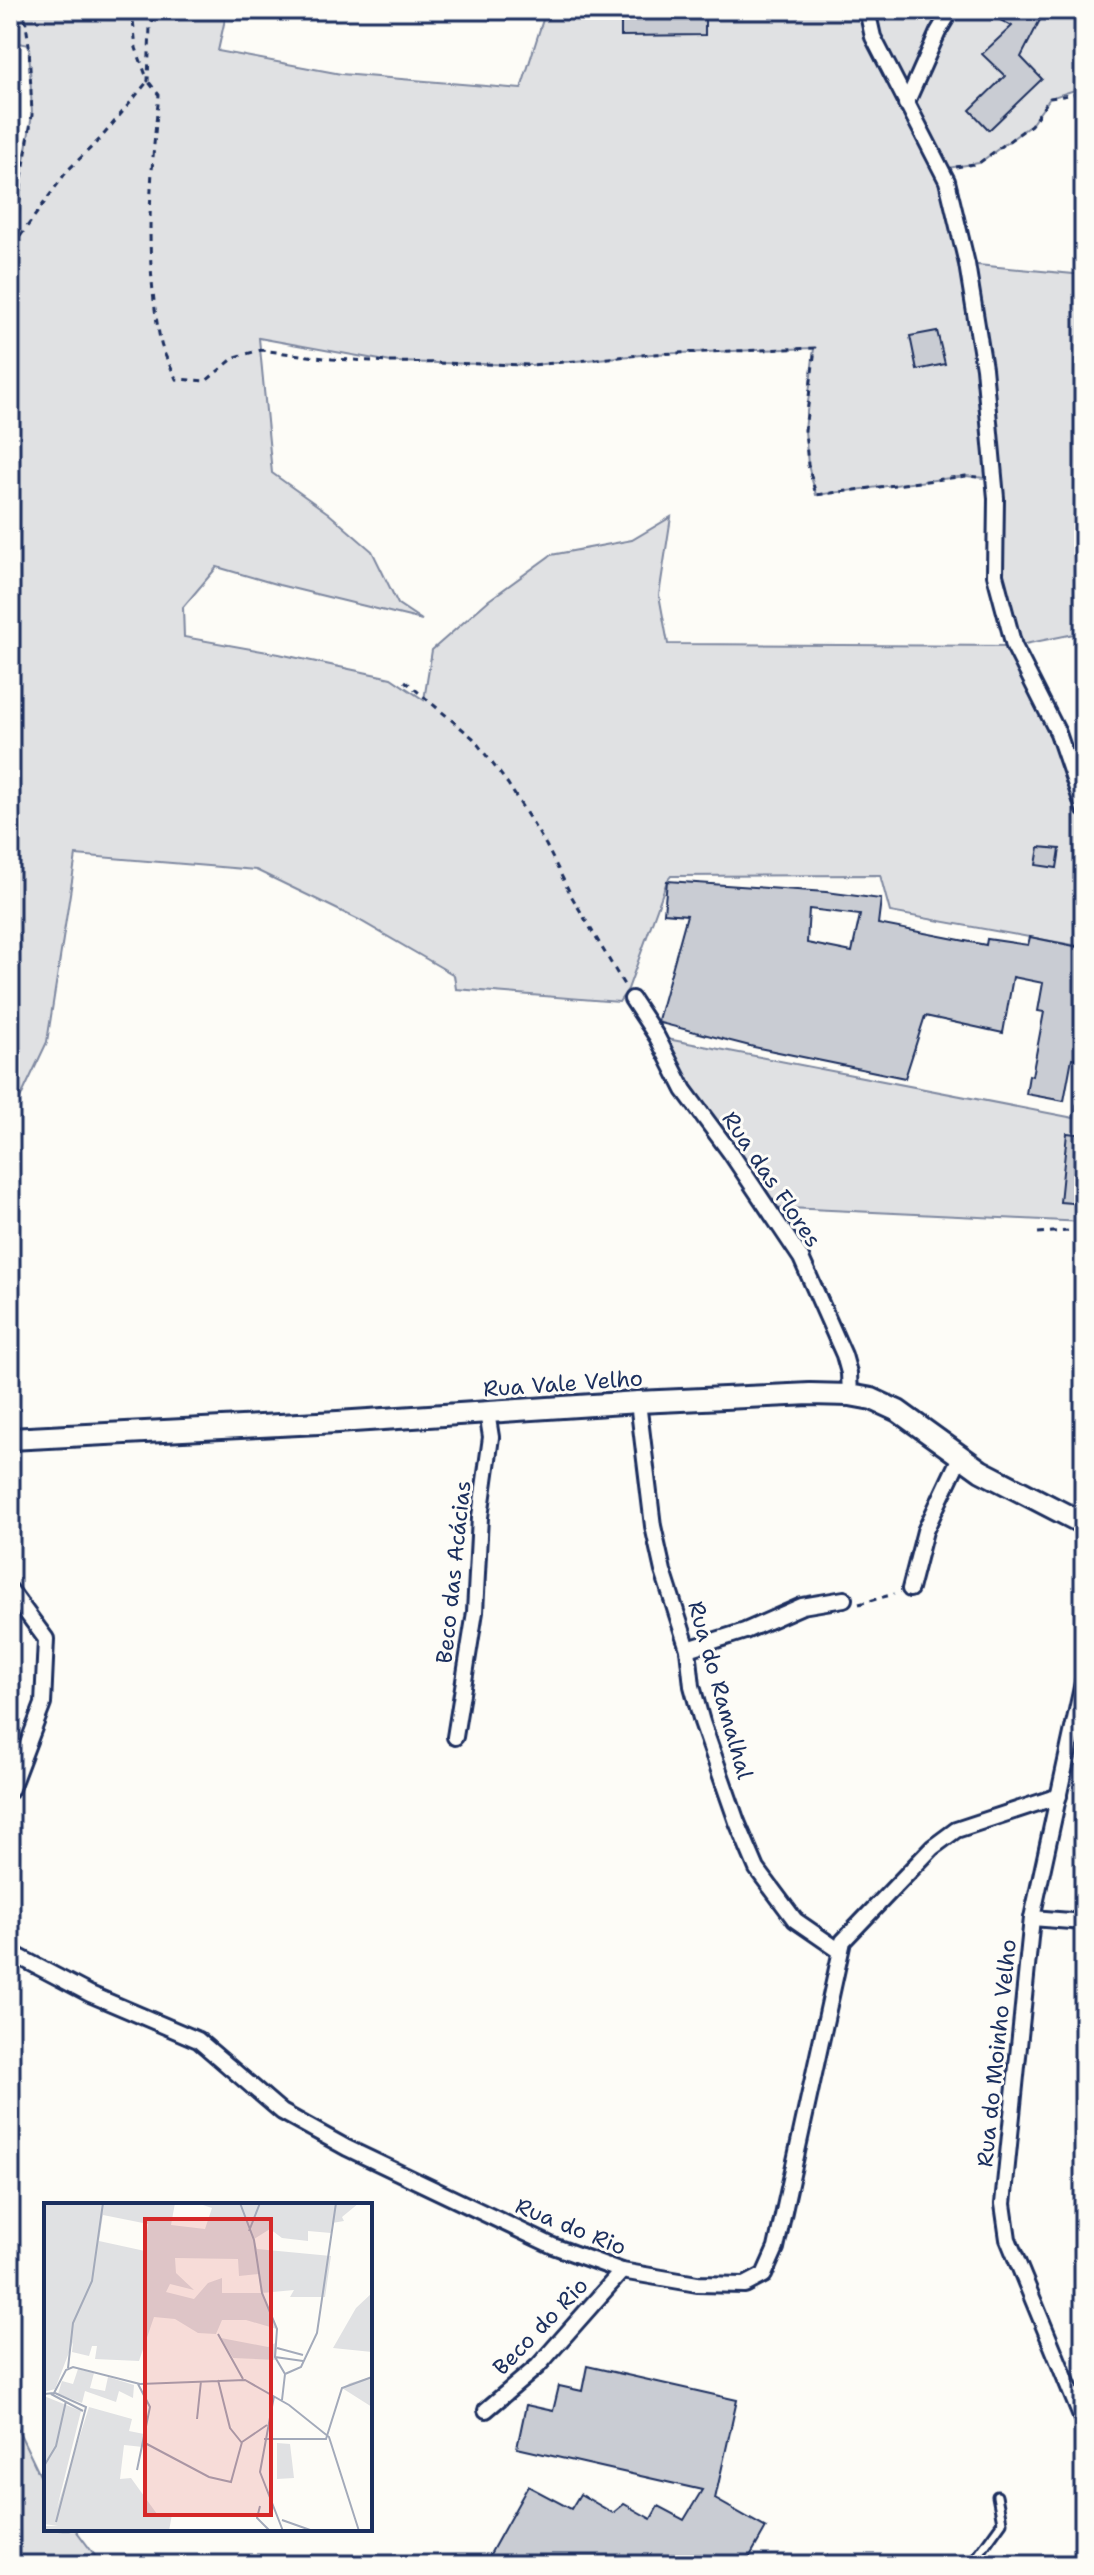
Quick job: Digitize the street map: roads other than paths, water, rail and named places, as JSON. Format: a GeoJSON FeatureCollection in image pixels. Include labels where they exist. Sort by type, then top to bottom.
{"type":"FeatureCollection","features":[{"type":"Feature","properties":{"kind":"street"},"geometry":{"type":"LineString","coordinates":[[867,10],[873,37],[947,181],[967,264],[984,368],[994,479],[995,575],[1014,646],[1058,733],[1084,809]]}},
{"type":"Feature","properties":{"kind":"street"},"geometry":{"type":"LineString","coordinates":[[906,104],[951,10]]}},
{"type":"Feature","properties":{"kind":"street","name":"Rua das Flores"},"geometry":{"type":"LineString","coordinates":[[632,999],[657,1037],[684,1090],[801,1258],[844,1355],[850,1395]]}},
{"type":"Feature","properties":{"kind":"street","name":"Rua Vale Velho"},"geometry":{"type":"LineString","coordinates":[[10,1439],[638,1402],[850,1395],[872,1399],[898,1411],[960,1457],[1005,1485],[1084,1524]]}},
{"type":"Feature","properties":{"kind":"street","name":"Rua do Ramalhal"},"geometry":{"type":"LineString","coordinates":[[638,1402],[653,1526],[663,1571],[688,1649],[692,1686],[702,1722],[737,1822],[757,1869],[795,1920],[840,1951]]}},
{"type":"Feature","properties":{"kind":"street","name":"Beco das Acácias"},"geometry":{"type":"LineString","coordinates":[[455,1737],[475,1612],[480,1517],[491,1437],[487,1412]]}},
{"type":"Feature","properties":{"kind":"street"},"geometry":{"type":"LineString","coordinates":[[910,1589],[925,1531],[960,1457]]}},
{"type":"Feature","properties":{"kind":"street"},"geometry":{"type":"LineString","coordinates":[[10,1590],[46,1639],[43,1704],[10,1791]]}},
{"type":"Feature","properties":{"kind":"street"},"geometry":{"type":"LineString","coordinates":[[688,1649],[745,1631],[802,1606],[844,1599]]}},
{"type":"Feature","properties":{"kind":"street","name":"Rua do Moinho Velho"},"geometry":{"type":"LineString","coordinates":[[1084,1678],[1032,1918],[1003,2204],[1008,2239],[1084,2424]]}},
{"type":"Feature","properties":{"kind":"street","name":"Rua do Rio"},"geometry":{"type":"LineString","coordinates":[[10,1952],[90,1994],[198,2040],[282,2112],[347,2148],[553,2246],[622,2271],[697,2284],[745,2285],[764,2275],[776,2248],[843,1941],[933,1847],[956,1830],[1059,1796]]}},
{"type":"Feature","properties":{"kind":"street"},"geometry":{"type":"LineString","coordinates":[[1032,1918],[1084,1922]]}},
{"type":"Feature","properties":{"kind":"street","name":"Beco do Rio"},"geometry":{"type":"LineString","coordinates":[[486,2410],[538,2366],[622,2271]]}},
{"type":"Feature","properties":{"kind":"lane"},"geometry":{"type":"LineString","coordinates":[[971,2565],[1002,2522],[997,2496]]}}]}
